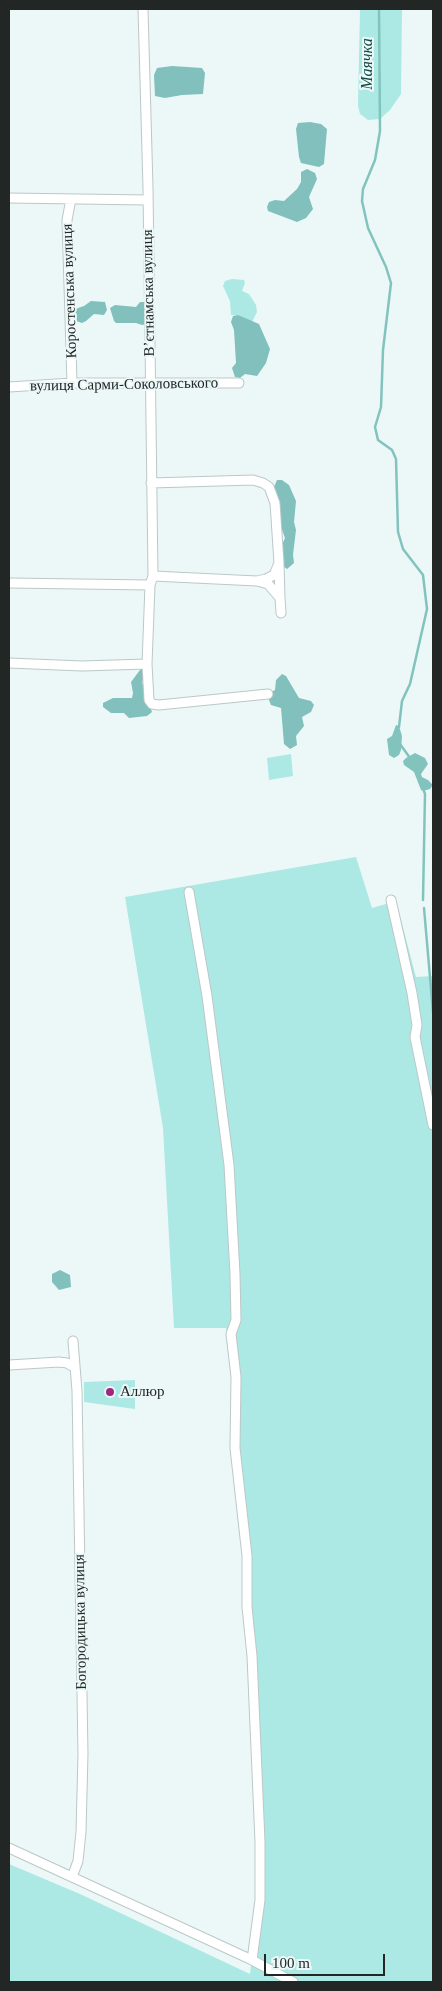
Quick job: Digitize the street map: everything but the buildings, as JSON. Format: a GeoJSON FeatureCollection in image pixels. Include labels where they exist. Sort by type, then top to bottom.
{"type":"FeatureCollection","features":[{"type":"Feature","properties":{"kind":"street","name":"Вʼєтнамська вулиця"},"geometry":{"type":"LineString","coordinates":[[142,9],[146,65],[150,384],[151,581],[148,664],[149,700],[152,704],[160,705],[268,694]]}},
{"type":"Feature","properties":{"kind":"street"},"geometry":{"type":"LineString","coordinates":[[9,198],[148,200]]}},
{"type":"Feature","properties":{"kind":"street","name":"Коростенська вулиця"},"geometry":{"type":"LineString","coordinates":[[70,199],[67,220],[72,383]]}},
{"type":"Feature","properties":{"kind":"street","name":"вулиця Сарми-Соколовського"},"geometry":{"type":"LineString","coordinates":[[9,386],[72,383],[239,383]]}},
{"type":"Feature","properties":{"kind":"street"},"geometry":{"type":"LineString","coordinates":[[151,483],[253,480],[269,487],[275,502],[281,613]]}},
{"type":"Feature","properties":{"kind":"street"},"geometry":{"type":"LineString","coordinates":[[9,583],[257,581],[274,575],[279,563]]}},
{"type":"Feature","properties":{"kind":"street"},"geometry":{"type":"LineString","coordinates":[[257,581],[268,584],[280,598]]}},
{"type":"Feature","properties":{"kind":"street"},"geometry":{"type":"LineString","coordinates":[[9,663],[82,666],[148,664]]}},
{"type":"Feature","properties":{"kind":"street"},"geometry":{"type":"LineString","coordinates":[[189,892],[208,1005],[229,1165],[236,1311],[236,1320],[231,1334],[236,1377],[235,1448],[247,1556],[247,1606],[252,1656],[260,1842],[260,1900],[252,1960]]}},
{"type":"Feature","properties":{"kind":"street"},"geometry":{"type":"LineString","coordinates":[[392,900],[412,993],[417,1025],[415,1037],[433,1125]]}},
{"type":"Feature","properties":{"kind":"street","name":"Богородицька вулиця"},"geometry":{"type":"LineString","coordinates":[[72,1877],[78,1861],[81,1832],[83,1754],[79,1614],[77,1392],[73,1341]]}},
{"type":"Feature","properties":{"kind":"street"},"geometry":{"type":"LineString","coordinates":[[9,1365],[58,1362],[67,1363],[74,1367]]}},
{"type":"Feature","properties":{"kind":"street"},"geometry":{"type":"LineString","coordinates":[[9,1848],[252,1960],[293,1982]]}},
{"type":"Feature","properties":{"kind":"shaded area"},"geometry":{"type":"Polygon","coordinates":[[[360,9],[402,9],[401,94],[390,110],[380,119],[368,120],[360,114],[358,106],[360,9]]]}},
{"type":"Feature","properties":{"kind":"shaded area"},"geometry":{"type":"Polygon","coordinates":[[[172,66],[202,68],[205,73],[203,94],[165,98],[155,96],[154,75],[157,68],[172,66]]]}},
{"type":"Feature","properties":{"kind":"shaded area"},"geometry":{"type":"Polygon","coordinates":[[[310,122],[321,124],[327,129],[324,164],[319,167],[301,163],[299,157],[296,129],[298,123],[310,122]]]}},
{"type":"Feature","properties":{"kind":"shaded area"},"geometry":{"type":"Polygon","coordinates":[[[307,169],[315,173],[317,179],[309,197],[313,209],[306,218],[297,222],[268,211],[269,202],[275,200],[284,201],[297,189],[301,182],[301,172],[307,169]]]}},
{"type":"Feature","properties":{"kind":"shaded area"},"geometry":{"type":"Polygon","coordinates":[[[232,279],[244,280],[245,283],[242,291],[249,294],[256,305],[257,312],[252,322],[238,315],[231,315],[230,301],[223,286],[225,281],[232,279]]]}},
{"type":"Feature","properties":{"kind":"shaded area"},"geometry":{"type":"Polygon","coordinates":[[[91,301],[105,302],[107,310],[104,315],[94,314],[82,323],[76,321],[73,316],[75,309],[91,301]]]}},
{"type":"Feature","properties":{"kind":"shaded area"},"geometry":{"type":"Polygon","coordinates":[[[140,302],[144,302],[147,307],[147,324],[116,323],[114,321],[110,308],[115,305],[136,307],[140,302]]]}},
{"type":"Feature","properties":{"kind":"shaded area"},"geometry":{"type":"Polygon","coordinates":[[[238,315],[259,324],[270,349],[266,363],[257,376],[245,374],[240,378],[235,377],[232,368],[236,363],[234,330],[231,322],[233,316],[238,315]]]}},
{"type":"Feature","properties":{"kind":"shaded area"},"geometry":{"type":"Polygon","coordinates":[[[277,480],[282,480],[289,485],[296,501],[294,563],[287,569],[283,566],[280,549],[285,538],[279,522],[281,518],[278,513],[274,487],[277,480]]]}},
{"type":"Feature","properties":{"kind":"shaded area"},"geometry":{"type":"Polygon","coordinates":[[[143,666],[146,676],[142,682],[152,712],[147,716],[129,718],[124,713],[111,713],[103,707],[103,703],[113,698],[132,698],[131,682],[143,666]]]}},
{"type":"Feature","properties":{"kind":"shaded area"},"geometry":{"type":"Polygon","coordinates":[[[282,674],[286,676],[299,698],[311,701],[314,705],[311,712],[302,717],[304,726],[296,736],[297,745],[290,749],[284,744],[281,708],[271,705],[269,700],[271,692],[275,690],[276,680],[282,674]]]}},
{"type":"Feature","properties":{"kind":"shaded area"},"geometry":{"type":"Polygon","coordinates":[[[396,725],[399,726],[402,736],[401,750],[399,755],[394,758],[389,755],[387,739],[392,736],[396,725]]]}},
{"type":"Feature","properties":{"kind":"shaded area"},"geometry":{"type":"Polygon","coordinates":[[[415,753],[425,758],[428,764],[421,774],[422,777],[433,785],[430,789],[421,790],[414,772],[404,765],[403,761],[415,753]]]}},
{"type":"Feature","properties":{"kind":"shaded area"},"geometry":{"type":"Polygon","coordinates":[[[291,754],[293,776],[269,780],[267,758],[291,754]]]}},
{"type":"Feature","properties":{"kind":"shaded area"},"geometry":{"type":"Polygon","coordinates":[[[356,857],[372,908],[396,901],[416,977],[433,976],[433,1982],[9,1982],[9,1864],[80,1894],[250,1974],[258,1898],[237,1406],[226,1328],[174,1328],[163,1128],[125,897],[356,857]]]}},
{"type":"Feature","properties":{"kind":"shaded area"},"geometry":{"type":"Polygon","coordinates":[[[60,1270],[70,1275],[71,1287],[59,1290],[52,1282],[52,1274],[60,1270]]]}},
{"type":"Feature","properties":{"kind":"shaded area","name":"Аллюр"},"geometry":{"type":"Polygon","coordinates":[[[135,1380],[135,1409],[84,1402],[84,1382],[135,1380]]]}},
{"type":"Feature","properties":{"kind":"waterway","name":"Маячка"},"geometry":{"type":"LineString","coordinates":[[379,9],[380,131],[375,160],[363,189],[362,201],[368,228],[386,267],[391,283],[383,350],[381,407],[375,427],[378,440],[392,450],[396,459],[398,532],[403,549],[423,575],[427,609],[410,684],[402,701],[399,727]]}},
{"type":"Feature","properties":{"kind":"waterway"},"geometry":{"type":"LineString","coordinates":[[400,744],[410,758]]}},
{"type":"Feature","properties":{"kind":"waterway"},"geometry":{"type":"LineString","coordinates":[[423,788],[425,794],[423,900]]}},
{"type":"Feature","properties":{"kind":"waterway"},"geometry":{"type":"LineString","coordinates":[[424,908],[433,1012]]}},
{"type":"Feature","properties":{"kind":"place","name":"Аллюр"},"geometry":{"type":"Point","coordinates":[110,1392]}}]}
